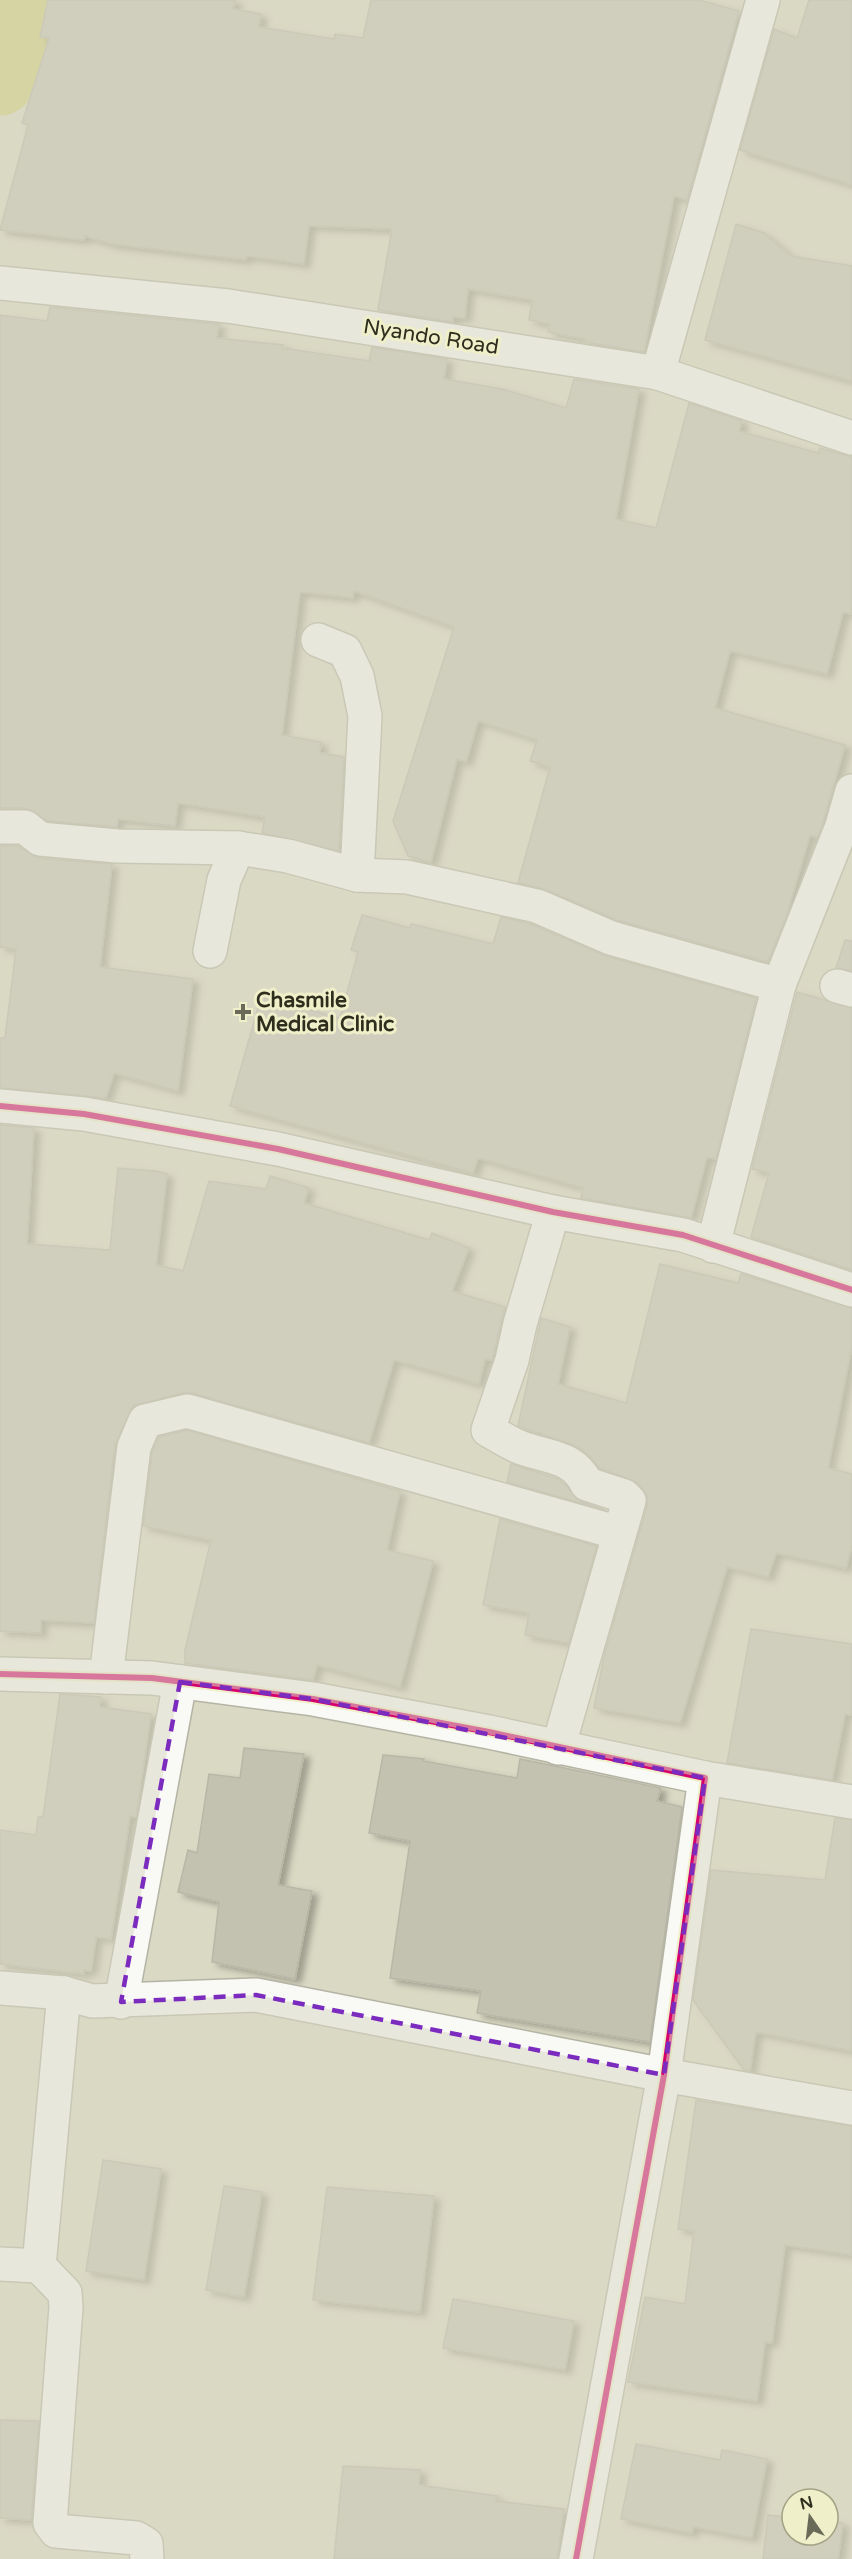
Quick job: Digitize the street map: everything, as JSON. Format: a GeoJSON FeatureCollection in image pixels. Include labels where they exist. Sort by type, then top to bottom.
{"type":"FeatureCollection","features":[{"type":"Feature","properties":{"kind":"street"},"geometry":{"type":"LineString","coordinates":[[658,373],[763,0]]}},
{"type":"Feature","properties":{"kind":"street","name":"Nyando Road"},"geometry":{"type":"LineString","coordinates":[[0,283],[228,306],[658,373],[852,438]]}},
{"type":"Feature","properties":{"kind":"street"},"geometry":{"type":"LineString","coordinates":[[318,640],[345,651],[357,676],[365,716],[357,875]]}},
{"type":"Feature","properties":{"kind":"street"},"geometry":{"type":"LineString","coordinates":[[713,1246],[779,985],[842,826],[852,791]]}},
{"type":"Feature","properties":{"kind":"street"},"geometry":{"type":"LineString","coordinates":[[0,826],[25,827],[40,839],[117,846],[238,848],[288,856],[357,875],[407,878],[537,906],[611,938],[779,985]]}},
{"type":"Feature","properties":{"kind":"street"},"geometry":{"type":"LineString","coordinates":[[210,951],[224,880],[238,848]]}},
{"type":"Feature","properties":{"kind":"street"},"geometry":{"type":"LineString","coordinates":[[0,1106],[84,1114],[278,1149],[553,1212],[683,1235],[852,1290]]}},
{"type":"Feature","properties":{"kind":"street"},"geometry":{"type":"LineString","coordinates":[[553,1212],[520,1324],[512,1360],[488,1430],[521,1448],[565,1461],[579,1469],[587,1484],[624,1496],[629,1501],[558,1748]]}},
{"type":"Feature","properties":{"kind":"street"},"geometry":{"type":"LineString","coordinates":[[106,1677],[134,1447],[146,1420],[187,1411],[619,1533]]}},
{"type":"Feature","properties":{"kind":"street"},"geometry":{"type":"LineString","coordinates":[[0,1674],[180,1682],[313,1699],[489,1732],[705,1778],[852,1802]]}},
{"type":"Feature","properties":{"kind":"street"},"geometry":{"type":"LineString","coordinates":[[121,2002],[180,1682]]}},
{"type":"Feature","properties":{"kind":"street"},"geometry":{"type":"LineString","coordinates":[[576,2559],[664,2074],[705,1778]]}},
{"type":"Feature","properties":{"kind":"street"},"geometry":{"type":"LineString","coordinates":[[0,1988],[64,1993],[92,2001],[121,2002],[256,1995],[852,2108]]}},
{"type":"Feature","properties":{"kind":"street"},"geometry":{"type":"LineString","coordinates":[[39,2265],[64,1993]]}},
{"type":"Feature","properties":{"kind":"street"},"geometry":{"type":"LineString","coordinates":[[0,2264],[39,2265],[65,2293],[66,2307],[50,2523],[56,2531],[136,2538],[146,2544],[147,2559]]}},
{"type":"Feature","properties":{"kind":"highlighted area"},"geometry":{"type":"Polygon","coordinates":[[[180,1682],[313,1699],[705,1778],[664,2075],[256,1995],[121,2002],[180,1682]]]}},
{"type":"Feature","properties":{"kind":"building"},"geometry":{"type":"Polygon","coordinates":[[[48,0],[236,0],[233,9],[261,14],[259,27],[334,39],[335,34],[363,38],[371,0],[699,0],[739,11],[687,200],[674,196],[644,352],[584,342],[585,339],[548,332],[549,324],[529,320],[532,300],[468,289],[465,318],[453,317],[453,322],[378,310],[392,229],[309,226],[304,264],[247,256],[246,260],[111,244],[85,236],[84,240],[0,230],[28,125],[22,123],[49,38],[40,37],[48,0]]]}},
{"type":"Feature","properties":{"kind":"building"},"geometry":{"type":"Polygon","coordinates":[[[809,0],[852,0],[852,185],[740,150],[774,29],[797,38],[809,0]]]}},
{"type":"Feature","properties":{"kind":"building"},"geometry":{"type":"Polygon","coordinates":[[[736,224],[764,233],[791,256],[852,266],[852,381],[705,340],[736,224]]]}},
{"type":"Feature","properties":{"kind":"building"},"geometry":{"type":"Polygon","coordinates":[[[50,307],[219,324],[217,338],[283,345],[282,348],[369,361],[372,347],[447,359],[444,379],[502,389],[566,408],[574,379],[639,389],[616,519],[656,528],[689,403],[742,421],[739,431],[818,453],[820,448],[852,457],[852,614],[843,612],[827,674],[730,651],[715,708],[845,745],[821,829],[818,837],[810,835],[786,917],[768,962],[617,920],[544,889],[518,883],[550,767],[530,761],[537,740],[478,721],[466,762],[457,759],[431,862],[408,856],[393,821],[454,627],[354,591],[353,598],[300,592],[282,735],[321,742],[320,753],[344,757],[339,851],[262,833],[265,817],[178,803],[175,826],[118,819],[117,827],[47,821],[26,808],[0,808],[0,315],[47,321],[50,307]]]}},
{"type":"Feature","properties":{"kind":"building"},"geometry":{"type":"Polygon","coordinates":[[[0,846],[18,846],[38,858],[112,864],[100,967],[193,979],[178,1091],[114,1073],[106,1098],[0,1088],[0,1038],[5,1038],[16,949],[0,947],[0,846]]]}},
{"type":"Feature","properties":{"kind":"building"},"geometry":{"type":"Polygon","coordinates":[[[362,915],[410,928],[411,924],[493,944],[501,917],[531,924],[606,956],[756,998],[716,1159],[707,1157],[691,1218],[581,1198],[583,1188],[478,1158],[473,1173],[230,1106],[261,997],[340,1018],[358,952],[351,950],[362,915]]]}},
{"type":"Feature","properties":{"kind":"building"},"geometry":{"type":"Polygon","coordinates":[[[845,940],[852,941],[852,971],[836,968],[845,940]]]}},
{"type":"Feature","properties":{"kind":"building"},"geometry":{"type":"Polygon","coordinates":[[[797,992],[852,1008],[852,1270],[751,1237],[769,1173],[752,1169],[797,992]]]}},
{"type":"Feature","properties":{"kind":"building"},"geometry":{"type":"Polygon","coordinates":[[[0,1125],[34,1128],[27,1244],[110,1250],[118,1168],[156,1171],[167,1174],[156,1265],[183,1271],[209,1181],[266,1189],[270,1176],[309,1188],[304,1203],[429,1240],[432,1233],[469,1248],[452,1291],[505,1307],[492,1360],[485,1359],[479,1384],[394,1360],[369,1443],[192,1393],[183,1393],[133,1406],[115,1445],[94,1623],[41,1620],[41,1633],[0,1631],[0,1125]]]}},
{"type":"Feature","properties":{"kind":"building"},"geometry":{"type":"Polygon","coordinates":[[[660,1264],[738,1283],[741,1274],[852,1308],[852,1346],[828,1468],[852,1474],[852,1545],[846,1568],[776,1553],[768,1577],[727,1567],[680,1723],[594,1708],[604,1656],[647,1506],[647,1496],[637,1482],[599,1468],[589,1455],[576,1446],[518,1426],[541,1318],[570,1327],[558,1384],[626,1403],[660,1264]]]}},
{"type":"Feature","properties":{"kind":"building"},"geometry":{"type":"Polygon","coordinates":[[[187,1430],[400,1491],[387,1550],[433,1561],[400,1687],[317,1665],[313,1680],[185,1663],[185,1650],[211,1540],[143,1526],[152,1452],[159,1437],[187,1430]]]}},
{"type":"Feature","properties":{"kind":"building"},"geometry":{"type":"Polygon","coordinates":[[[511,1464],[558,1479],[581,1501],[605,1510],[507,1482],[511,1464]]]}},
{"type":"Feature","properties":{"kind":"building"},"geometry":{"type":"Polygon","coordinates":[[[500,1519],[597,1546],[569,1643],[525,1635],[529,1613],[483,1605],[500,1519]]]}},
{"type":"Feature","properties":{"kind":"building"},"geometry":{"type":"Polygon","coordinates":[[[751,1629],[852,1644],[852,1715],[845,1714],[832,1780],[727,1763],[751,1629]]]}},
{"type":"Feature","properties":{"kind":"building"},"geometry":{"type":"Polygon","coordinates":[[[60,1694],[101,1697],[100,1707],[151,1714],[136,1817],[130,1816],[111,1939],[96,1937],[91,1971],[84,1970],[84,1974],[0,1964],[0,1830],[36,1835],[38,1817],[43,1817],[60,1694]]]}},
{"type":"Feature","properties":{"kind":"building"},"geometry":{"type":"Polygon","coordinates":[[[244,1748],[304,1754],[278,1885],[312,1891],[295,1979],[212,1962],[219,1902],[178,1892],[188,1850],[197,1853],[209,1774],[240,1778],[244,1748]]]}},
{"type":"Feature","properties":{"kind":"building"},"geometry":{"type":"Polygon","coordinates":[[[383,1755],[424,1759],[423,1761],[517,1778],[520,1759],[661,1788],[657,1801],[682,1807],[650,2042],[477,2013],[481,1991],[390,1978],[410,1841],[369,1833],[383,1755]]]}},
{"type":"Feature","properties":{"kind":"building"},"geometry":{"type":"Polygon","coordinates":[[[835,1818],[852,1820],[852,2051],[756,2032],[750,2071],[744,2070],[693,2000],[711,1870],[825,1880],[835,1818]]]}},
{"type":"Feature","properties":{"kind":"building"},"geometry":{"type":"Polygon","coordinates":[[[696,2100],[852,2126],[852,2255],[785,2245],[772,2343],[765,2342],[757,2401],[628,2382],[645,2297],[685,2304],[694,2231],[678,2229],[696,2100]]]}},
{"type":"Feature","properties":{"kind":"building"},"geometry":{"type":"Polygon","coordinates":[[[103,2160],[161,2169],[144,2280],[86,2271],[103,2160]]]}},
{"type":"Feature","properties":{"kind":"building"},"geometry":{"type":"Polygon","coordinates":[[[224,2186],[262,2192],[244,2297],[206,2290],[224,2186]]]}},
{"type":"Feature","properties":{"kind":"building"},"geometry":{"type":"Polygon","coordinates":[[[327,2187],[434,2196],[420,2312],[313,2300],[327,2187]]]}},
{"type":"Feature","properties":{"kind":"building"},"geometry":{"type":"Polygon","coordinates":[[[453,2299],[574,2321],[565,2370],[443,2348],[453,2299]]]}},
{"type":"Feature","properties":{"kind":"building"},"geometry":{"type":"Polygon","coordinates":[[[0,2420],[39,2421],[31,2520],[0,2518],[0,2420]]]}},
{"type":"Feature","properties":{"kind":"building"},"geometry":{"type":"Polygon","coordinates":[[[636,2444],[720,2460],[722,2450],[767,2459],[752,2538],[693,2527],[692,2533],[621,2519],[636,2444]]]}},
{"type":"Feature","properties":{"kind":"building"},"geometry":{"type":"Polygon","coordinates":[[[343,2466],[420,2470],[419,2485],[497,2496],[496,2501],[564,2509],[557,2559],[334,2559],[343,2466]]]}},
{"type":"Feature","properties":{"kind":"building"},"geometry":{"type":"Polygon","coordinates":[[[768,2515],[780,2516],[780,2547],[840,2547],[838,2559],[763,2559],[768,2515]]]}},
{"type":"Feature","properties":{"kind":"building"},"geometry":{"type":"Polygon","coordinates":[[[840,2523],[843,2523],[840,2545],[840,2523]]]}},
{"type":"Feature","properties":{"kind":"waterway"},"geometry":{"type":"LineString","coordinates":[[0,81],[32,0]]}},
{"type":"Feature","properties":{"kind":"cycle path"},"geometry":{"type":"LineString","coordinates":[[0,1106],[84,1114],[278,1149],[553,1212],[683,1235],[852,1290]]}},
{"type":"Feature","properties":{"kind":"cycle path"},"geometry":{"type":"LineString","coordinates":[[0,1674],[152,1678],[313,1699],[489,1732],[705,1778],[664,2075],[576,2559]]}},
{"type":"Feature","properties":{"kind":"place","name":"Chasmile Medical Clinic"},"geometry":{"type":"Point","coordinates":[243,1012]}}]}
